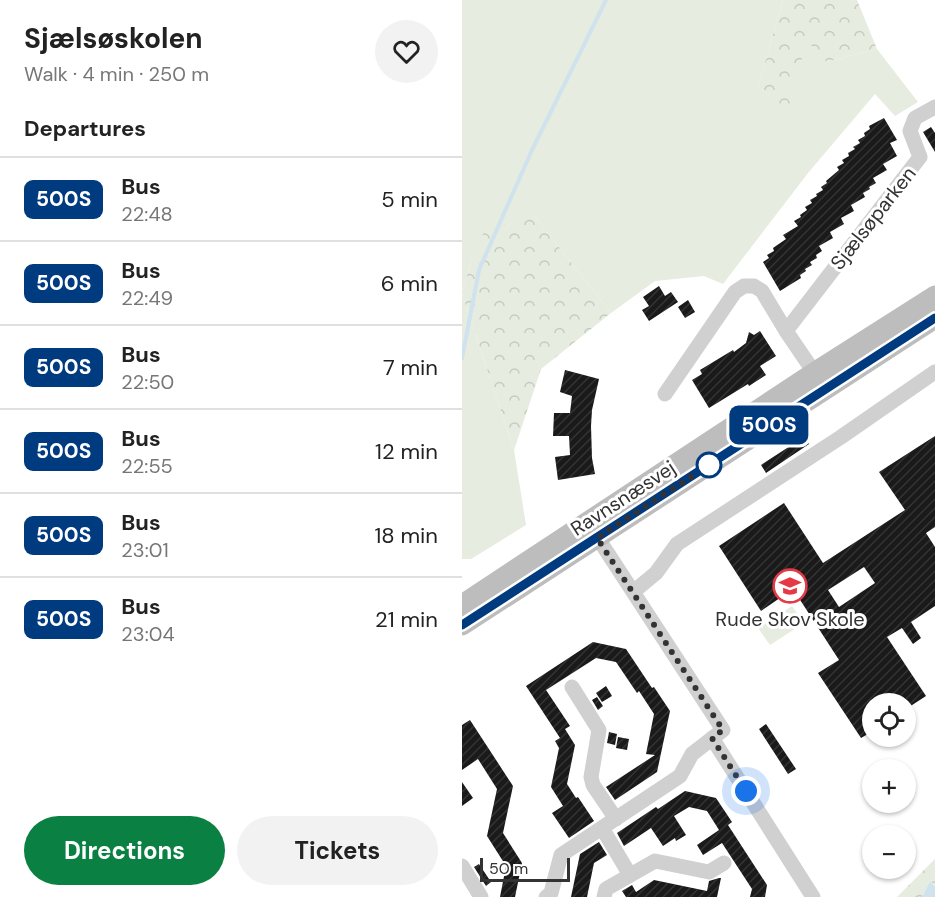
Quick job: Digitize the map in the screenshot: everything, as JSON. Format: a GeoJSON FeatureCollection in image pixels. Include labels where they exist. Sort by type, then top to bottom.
{"type":"FeatureCollection","features":[{"type":"Feature","properties":{"kind":"main road","name":"Ravnsnæsvej"},"geometry":{"type":"LineString","coordinates":[[462,625],[592,530],[820,381],[935,296]]}},
{"type":"Feature","properties":{"kind":"main road","name":"Ravnsnæsvej"},"geometry":{"type":"LineString","coordinates":[[820,381],[935,318]]}},
{"type":"Feature","properties":{"kind":"main road","name":"Ravnsnæsvej"},"geometry":{"type":"LineString","coordinates":[[462,605],[592,530]]}},
{"type":"Feature","properties":{"kind":"street","name":"Sjælsøparken"},"geometry":{"type":"LineString","coordinates":[[786,331],[920,157],[910,131],[915,118],[935,107]]}},
{"type":"Feature","properties":{"kind":"street"},"geometry":{"type":"LineString","coordinates":[[665,394],[735,292],[744,286],[754,286],[762,291],[820,381]]}},
{"type":"Feature","properties":{"kind":"street"},"geometry":{"type":"LineString","coordinates":[[633,592],[656,573],[677,544],[841,437],[935,372]]}},
{"type":"Feature","properties":{"kind":"street"},"geometry":{"type":"LineString","coordinates":[[546,897],[551,893],[561,855],[680,776],[692,754],[723,730],[592,530]]}},
{"type":"Feature","properties":{"kind":"street"},"geometry":{"type":"LineString","coordinates":[[579,689],[599,730],[591,777],[593,785],[616,819]]}},
{"type":"Feature","properties":{"kind":"street"},"geometry":{"type":"LineString","coordinates":[[712,738],[813,897]]}},
{"type":"Feature","properties":{"kind":"street"},"geometry":{"type":"LineString","coordinates":[[602,828],[630,875]]}},
{"type":"Feature","properties":{"kind":"street"},"geometry":{"type":"LineString","coordinates":[[604,897],[606,889],[655,861],[709,872],[724,863]]}},
{"type":"Feature","properties":{"kind":"street"},"geometry":{"type":"LineString","coordinates":[[462,866],[482,897]]}},
{"type":"Feature","properties":{"kind":"green space"},"geometry":{"type":"Polygon","coordinates":[[[462,0],[783,0],[758,87],[788,109],[807,40],[826,62],[877,49],[918,102],[895,116],[875,94],[808,173],[723,284],[704,276],[655,281],[611,313],[533,214],[472,260],[462,290],[462,0]]]}},
{"type":"Feature","properties":{"kind":"green space"},"geometry":{"type":"Polygon","coordinates":[[[783,0],[857,0],[877,49],[826,62],[807,41],[788,110],[758,87],[783,0]]]}},
{"type":"Feature","properties":{"kind":"green space"},"geometry":{"type":"Polygon","coordinates":[[[533,214],[611,313],[541,369],[514,450],[462,290],[484,232],[533,214]]]}},
{"type":"Feature","properties":{"kind":"green space"},"geometry":{"type":"Polygon","coordinates":[[[462,294],[514,450],[526,525],[471,559],[462,559],[462,294]]]}},
{"type":"Feature","properties":{"kind":"green space"},"geometry":{"type":"Polygon","coordinates":[[[792,606],[804,623],[770,645],[758,628],[792,606]]]}},
{"type":"Feature","properties":{"kind":"green space"},"geometry":{"type":"Polygon","coordinates":[[[935,859],[935,886],[931,882],[922,897],[897,897],[916,879],[935,859]]]}},
{"type":"Feature","properties":{"kind":"water"},"geometry":{"type":"Polygon","coordinates":[[[930,882],[935,886],[935,897],[922,897],[930,882]]]}},
{"type":"Feature","properties":{"kind":"building"},"geometry":{"type":"Polygon","coordinates":[[[884,118],[897,140],[890,143],[897,156],[883,164],[887,170],[873,178],[876,183],[863,193],[865,197],[851,205],[854,211],[841,218],[844,224],[830,232],[833,238],[819,246],[822,251],[810,262],[812,265],[805,269],[806,271],[800,275],[801,278],[780,291],[763,262],[769,258],[767,255],[786,239],[783,235],[798,226],[794,221],[801,217],[800,215],[807,210],[805,207],[812,203],[810,200],[823,190],[821,187],[839,170],[837,167],[844,163],[842,160],[855,149],[853,147],[860,143],[858,140],[865,136],[864,133],[870,129],[869,126],[884,118]]]}},
{"type":"Feature","properties":{"kind":"building"},"geometry":{"type":"Polygon","coordinates":[[[931,127],[935,133],[935,152],[923,132],[931,127]]]}},
{"type":"Feature","properties":{"kind":"building"},"geometry":{"type":"Polygon","coordinates":[[[659,286],[665,296],[671,292],[678,302],[649,321],[642,310],[649,306],[643,297],[659,286]]]}},
{"type":"Feature","properties":{"kind":"building"},"geometry":{"type":"Polygon","coordinates":[[[688,300],[695,312],[685,318],[678,307],[688,300]]]}},
{"type":"Feature","properties":{"kind":"building"},"geometry":{"type":"Polygon","coordinates":[[[760,331],[776,356],[760,366],[766,375],[709,408],[692,380],[702,374],[700,370],[746,343],[749,332],[754,335],[760,331]]]}},
{"type":"Feature","properties":{"kind":"building"},"geometry":{"type":"Polygon","coordinates":[[[565,370],[599,379],[591,426],[595,474],[558,480],[555,457],[570,455],[569,436],[553,436],[554,413],[570,413],[572,396],[560,392],[565,370]]]}},
{"type":"Feature","properties":{"kind":"building","name":"Rude Skov Skole"},"geometry":{"type":"Polygon","coordinates":[[[935,436],[935,527],[926,533],[935,547],[935,606],[911,622],[921,638],[913,644],[902,628],[887,637],[926,696],[916,702],[916,693],[862,693],[861,738],[818,673],[839,660],[793,589],[761,611],[719,546],[784,503],[823,563],[905,510],[879,472],[935,436]],[[864,567],[828,590],[839,607],[875,583],[864,567]]]}},
{"type":"Feature","properties":{"kind":"building"},"geometry":{"type":"Polygon","coordinates":[[[804,437],[809,444],[766,473],[761,465],[804,437]]]}},
{"type":"Feature","properties":{"kind":"building"},"geometry":{"type":"Polygon","coordinates":[[[593,642],[626,649],[670,711],[657,772],[615,800],[606,787],[655,755],[646,754],[654,714],[616,662],[596,658],[546,690],[570,726],[565,729],[575,745],[567,784],[594,821],[569,838],[552,813],[563,806],[551,787],[559,748],[555,741],[560,738],[526,686],[593,642]]]}},
{"type":"Feature","properties":{"kind":"building"},"geometry":{"type":"Polygon","coordinates":[[[606,686],[612,696],[602,702],[596,693],[606,686]]]}},
{"type":"Feature","properties":{"kind":"building"},"geometry":{"type":"Polygon","coordinates":[[[597,697],[603,706],[598,710],[592,700],[597,697]]]}},
{"type":"Feature","properties":{"kind":"building"},"geometry":{"type":"Polygon","coordinates":[[[470,720],[513,786],[503,833],[522,863],[515,897],[500,897],[506,866],[487,836],[497,789],[478,759],[462,770],[462,725],[470,720]]]}},
{"type":"Feature","properties":{"kind":"building"},"geometry":{"type":"Polygon","coordinates":[[[766,724],[796,769],[788,774],[759,729],[766,724]]]}},
{"type":"Feature","properties":{"kind":"building"},"geometry":{"type":"Polygon","coordinates":[[[609,732],[617,734],[615,745],[607,743],[609,732]]]}},
{"type":"Feature","properties":{"kind":"building"},"geometry":{"type":"Polygon","coordinates":[[[618,737],[629,739],[627,750],[616,748],[618,737]]]}},
{"type":"Feature","properties":{"kind":"building"},"geometry":{"type":"Polygon","coordinates":[[[462,782],[473,798],[462,806],[462,782]]]}},
{"type":"Feature","properties":{"kind":"building"},"geometry":{"type":"Polygon","coordinates":[[[685,791],[716,798],[732,822],[728,825],[767,885],[765,897],[750,897],[752,889],[722,843],[703,855],[697,845],[719,830],[707,811],[689,807],[674,816],[686,835],[676,841],[675,838],[663,846],[651,828],[624,846],[617,833],[685,791]]]}},
{"type":"Feature","properties":{"kind":"building"},"geometry":{"type":"Polygon","coordinates":[[[599,842],[607,855],[594,863],[587,897],[571,897],[580,854],[599,842]]]}},
{"type":"Feature","properties":{"kind":"building"},"geometry":{"type":"Polygon","coordinates":[[[479,864],[491,882],[486,886],[474,867],[479,864]]]}},
{"type":"Feature","properties":{"kind":"building"},"geometry":{"type":"Polygon","coordinates":[[[721,878],[717,897],[626,897],[622,891],[632,885],[636,892],[654,880],[707,891],[709,881],[721,878]]]}},
{"type":"Feature","properties":{"kind":"waterway"},"geometry":{"type":"LineString","coordinates":[[462,358],[479,270],[532,150],[606,0]]}},
{"type":"Feature","properties":{"kind":"bus line","name":"500S"},"geometry":{"type":"LineString","coordinates":[[462,625],[935,318]]}},
{"type":"Feature","properties":{"kind":"place","name":"Rude Skov Skole"},"geometry":{"type":"Point","coordinates":[790,586]}},
{"type":"Feature","properties":{"kind":"route"},"geometry":{"type":"LineString","coordinates":[[709,465],[597,538],[723,730],[712,738],[746,791]]}}]}
